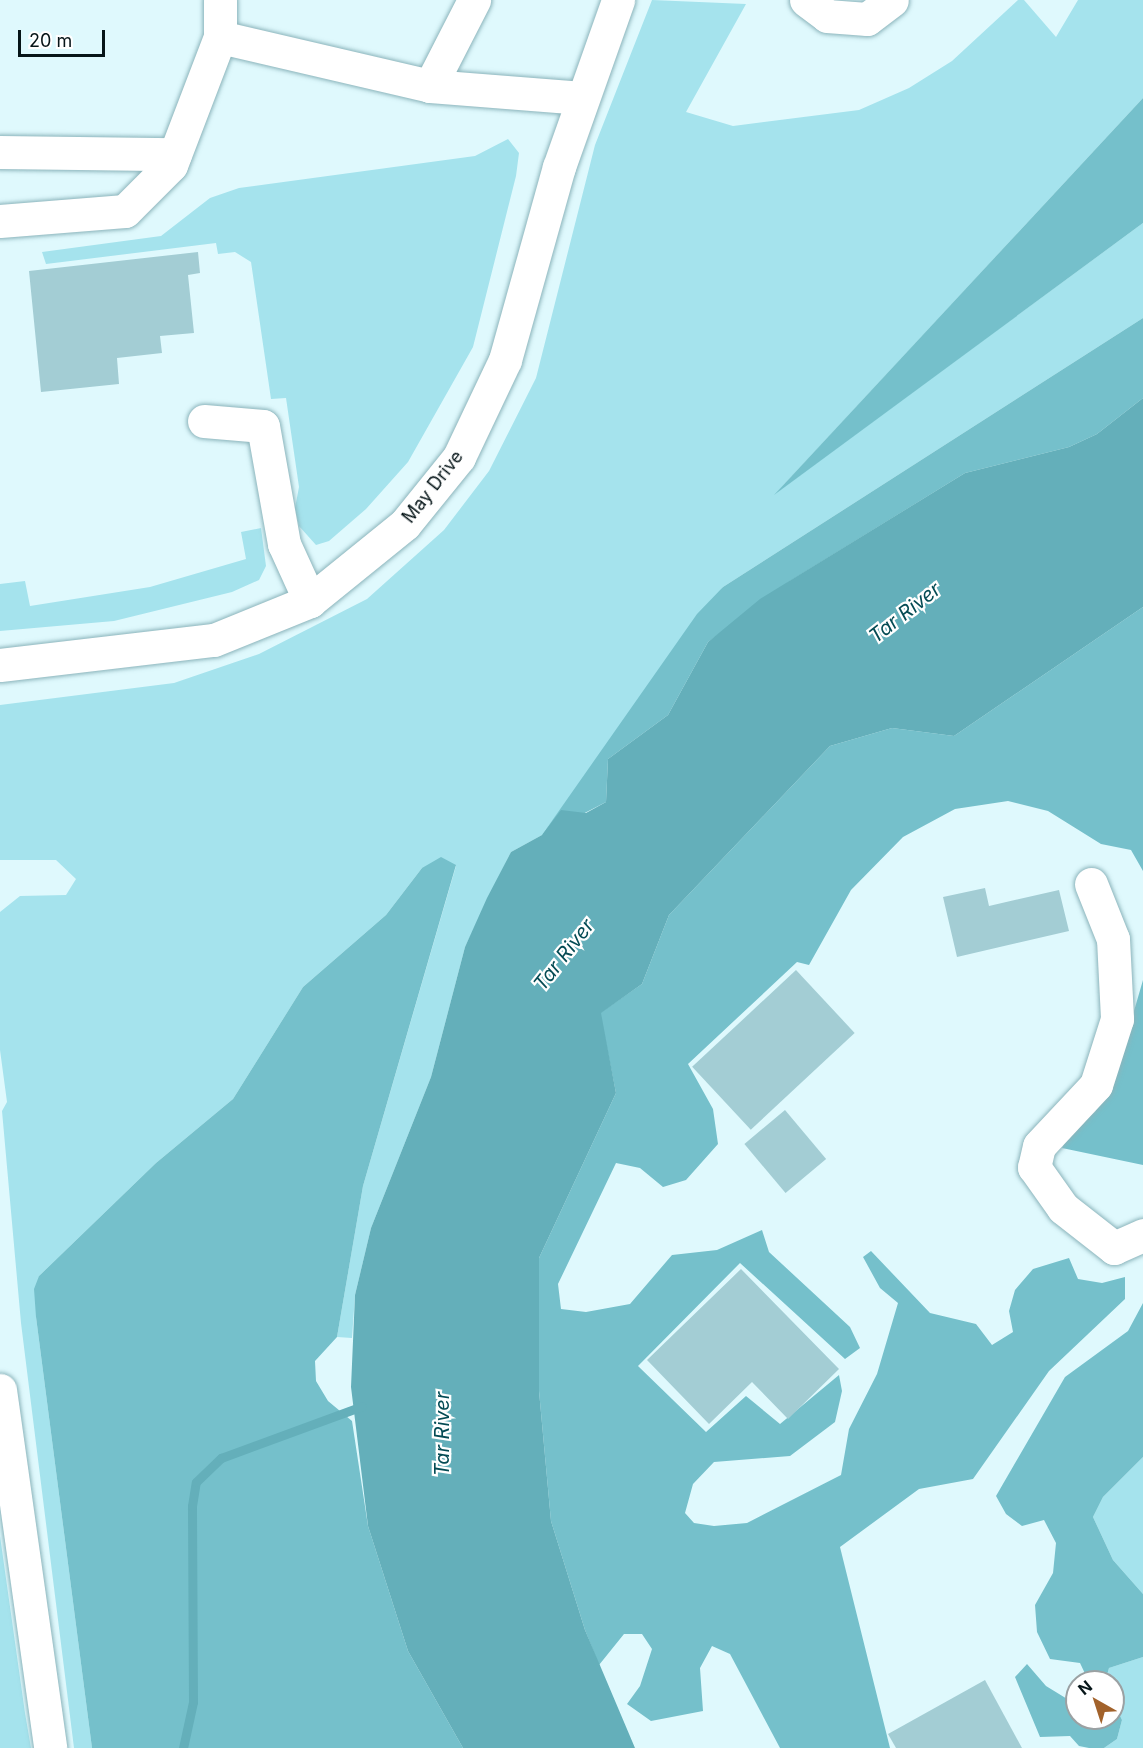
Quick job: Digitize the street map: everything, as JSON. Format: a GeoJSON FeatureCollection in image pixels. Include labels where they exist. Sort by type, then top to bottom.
{"type":"FeatureCollection","features":[{"type":"Feature","properties":{"kind":"main road"},"geometry":{"type":"LineString","coordinates":[[0,221],[125,211],[175,154],[220,38],[220,0]]}},
{"type":"Feature","properties":{"kind":"main road"},"geometry":{"type":"LineString","coordinates":[[430,86],[474,0]]}},
{"type":"Feature","properties":{"kind":"main road","name":"May Drive"},"geometry":{"type":"LineString","coordinates":[[0,665],[214,640],[310,601],[405,524],[459,457],[505,360],[583,98],[618,0]]}},
{"type":"Feature","properties":{"kind":"main road"},"geometry":{"type":"LineString","coordinates":[[806,0],[827,15],[867,19],[892,0]]}},
{"type":"Feature","properties":{"kind":"main road"},"geometry":{"type":"LineString","coordinates":[[220,38],[430,86],[583,98]]}},
{"type":"Feature","properties":{"kind":"main road"},"geometry":{"type":"LineString","coordinates":[[0,152],[175,154]]}},
{"type":"Feature","properties":{"kind":"main road"},"geometry":{"type":"LineString","coordinates":[[204,421],[264,426],[284,544],[310,601]]}},
{"type":"Feature","properties":{"kind":"main road"},"geometry":{"type":"LineString","coordinates":[[1091,884],[1113,939],[1117,1019],[1096,1085],[1039,1146],[1034,1167],[1063,1208],[1114,1248],[1143,1235]]}},
{"type":"Feature","properties":{"kind":"main road"},"geometry":{"type":"LineString","coordinates":[[0,1390],[50,1748]]}},
{"type":"Feature","properties":{"kind":"shaded area"},"geometry":{"type":"Polygon","coordinates":[[[652,0],[746,4],[686,112],[733,126],[859,110],[909,88],[952,61],[1018,0],[1024,0],[1056,37],[1078,0],[1143,0],[1143,98],[777,492],[1143,223],[1143,318],[723,587],[542,835],[511,852],[465,947],[431,1077],[371,1228],[355,1295],[352,1338],[337,1337],[363,1186],[456,866],[422,868],[386,915],[303,987],[233,1099],[156,1163],[39,1276],[36,1317],[92,1748],[74,1748],[21,1323],[2,1111],[7,1102],[0,1050],[0,912],[20,896],[66,895],[76,879],[56,860],[0,860],[0,705],[174,683],[259,654],[367,599],[444,530],[489,471],[536,378],[595,145],[652,0]]]}},
{"type":"Feature","properties":{"kind":"shaded area"},"geometry":{"type":"Polygon","coordinates":[[[1143,98],[1143,223],[774,495],[1143,98]]]}},
{"type":"Feature","properties":{"kind":"shaded area"},"geometry":{"type":"Polygon","coordinates":[[[508,139],[519,153],[516,176],[473,347],[408,462],[366,509],[329,541],[316,545],[299,526],[295,508],[299,487],[286,398],[271,399],[251,262],[235,252],[218,254],[216,243],[46,264],[42,252],[161,236],[210,198],[239,188],[475,156],[508,139]]]}},
{"type":"Feature","properties":{"kind":"shaded area"},"geometry":{"type":"Polygon","coordinates":[[[1143,318],[1143,398],[1097,434],[1069,447],[965,473],[790,581],[708,642],[668,715],[608,759],[606,802],[542,835],[697,614],[723,587],[1143,318]]]}},
{"type":"Feature","properties":{"kind":"shaded area"},"geometry":{"type":"Polygon","coordinates":[[[261,528],[266,566],[259,580],[232,592],[114,621],[0,631],[0,584],[25,581],[30,606],[150,587],[246,559],[241,532],[261,528]]]}},
{"type":"Feature","properties":{"kind":"shaded area"},"geometry":{"type":"Polygon","coordinates":[[[1143,607],[1143,871],[1131,850],[1101,844],[1048,811],[1008,801],[955,809],[903,837],[851,890],[809,965],[797,962],[688,1064],[713,1109],[718,1144],[686,1180],[663,1187],[640,1168],[616,1163],[558,1284],[561,1309],[586,1312],[630,1304],[672,1255],[717,1250],[762,1230],[769,1252],[850,1327],[860,1348],[845,1359],[740,1263],[638,1366],[706,1432],[746,1396],[780,1424],[839,1375],[842,1391],[835,1422],[790,1456],[714,1462],[693,1484],[685,1513],[694,1523],[714,1526],[747,1523],[841,1475],[849,1429],[877,1374],[898,1303],[880,1288],[863,1257],[871,1251],[930,1313],[976,1324],[992,1345],[1013,1332],[1009,1311],[1015,1290],[1033,1269],[1069,1258],[1078,1279],[1102,1283],[1125,1277],[1125,1299],[1049,1371],[973,1479],[919,1489],[840,1547],[890,1748],[780,1748],[730,1654],[712,1646],[700,1668],[703,1711],[651,1721],[627,1704],[640,1686],[652,1649],[642,1634],[624,1634],[599,1665],[585,1630],[551,1521],[539,1391],[539,1258],[616,1093],[600,1013],[642,984],[669,915],[830,746],[892,728],[954,736],[1143,607]]]}},
{"type":"Feature","properties":{"kind":"shaded area"},"geometry":{"type":"Polygon","coordinates":[[[441,857],[456,865],[363,1186],[337,1337],[315,1361],[316,1381],[328,1401],[352,1421],[368,1526],[408,1651],[463,1748],[92,1748],[36,1317],[34,1289],[39,1276],[156,1163],[233,1099],[303,987],[386,915],[422,868],[441,857]]]}},
{"type":"Feature","properties":{"kind":"shaded area"},"geometry":{"type":"Polygon","coordinates":[[[1143,980],[1143,1165],[1062,1148],[1070,1132],[1095,1112],[1116,1073],[1143,980]]]}},
{"type":"Feature","properties":{"kind":"shaded area"},"geometry":{"type":"Polygon","coordinates":[[[1143,1303],[1143,1457],[1103,1497],[1093,1517],[1113,1560],[1143,1594],[1143,1657],[1108,1670],[1083,1670],[1080,1663],[1050,1659],[1037,1632],[1035,1605],[1053,1573],[1056,1543],[1044,1520],[1022,1526],[1006,1514],[996,1496],[1065,1377],[1128,1331],[1143,1303]]]}},
{"type":"Feature","properties":{"kind":"shaded area"},"geometry":{"type":"Polygon","coordinates":[[[1143,1457],[1143,1594],[1113,1560],[1093,1517],[1103,1497],[1143,1457]]]}},
{"type":"Feature","properties":{"kind":"shaded area"},"geometry":{"type":"Polygon","coordinates":[[[0,1536],[25,1713],[31,1748],[0,1748],[0,1536]]]}},
{"type":"Feature","properties":{"kind":"shaded area"},"geometry":{"type":"Polygon","coordinates":[[[1143,1657],[1143,1748],[1104,1748],[1117,1739],[1119,1730],[1125,1730],[1125,1670],[1108,1670],[1143,1657]]]}},
{"type":"Feature","properties":{"kind":"shaded area"},"geometry":{"type":"Polygon","coordinates":[[[1027,1664],[1046,1686],[1065,1698],[1065,1730],[1119,1730],[1117,1739],[1104,1748],[1089,1748],[1079,1746],[1070,1736],[1040,1737],[1015,1677],[1027,1664]]]}},
{"type":"Feature","properties":{"kind":"water","name":"Tar River"},"geometry":{"type":"Polygon","coordinates":[[[1143,398],[1143,607],[954,736],[892,728],[830,746],[669,915],[642,984],[601,1013],[616,1093],[539,1258],[539,1391],[551,1521],[585,1630],[635,1748],[463,1748],[408,1651],[368,1526],[351,1387],[355,1295],[371,1228],[431,1077],[465,947],[487,898],[511,852],[542,835],[561,810],[586,813],[606,802],[608,759],[668,715],[708,642],[760,599],[965,473],[1069,447],[1097,434],[1143,398]]]}},
{"type":"Feature","properties":{"kind":"building"},"geometry":{"type":"Polygon","coordinates":[[[198,252],[200,273],[188,275],[194,333],[160,336],[162,353],[117,358],[119,384],[41,392],[29,271],[198,252]]]}},
{"type":"Feature","properties":{"kind":"building"},"geometry":{"type":"Polygon","coordinates":[[[985,888],[989,906],[1059,890],[1069,931],[957,957],[943,897],[985,888]]]}},
{"type":"Feature","properties":{"kind":"building"},"geometry":{"type":"Polygon","coordinates":[[[796,970],[855,1033],[751,1130],[692,1067],[796,970]]]}},
{"type":"Feature","properties":{"kind":"building"},"geometry":{"type":"Polygon","coordinates":[[[785,1110],[826,1159],[786,1193],[744,1144],[785,1110]]]}},
{"type":"Feature","properties":{"kind":"building"},"geometry":{"type":"Polygon","coordinates":[[[741,1269],[839,1369],[788,1419],[752,1382],[709,1424],[647,1360],[741,1269]]]}},
{"type":"Feature","properties":{"kind":"building"},"geometry":{"type":"Polygon","coordinates":[[[985,1680],[1022,1748],[896,1748],[888,1734],[985,1680]]]}},
{"type":"Feature","properties":{"kind":"waterway"},"geometry":{"type":"LineString","coordinates":[[183,1748],[193,1702],[192,1506],[196,1482],[221,1458],[362,1406]]}}]}
